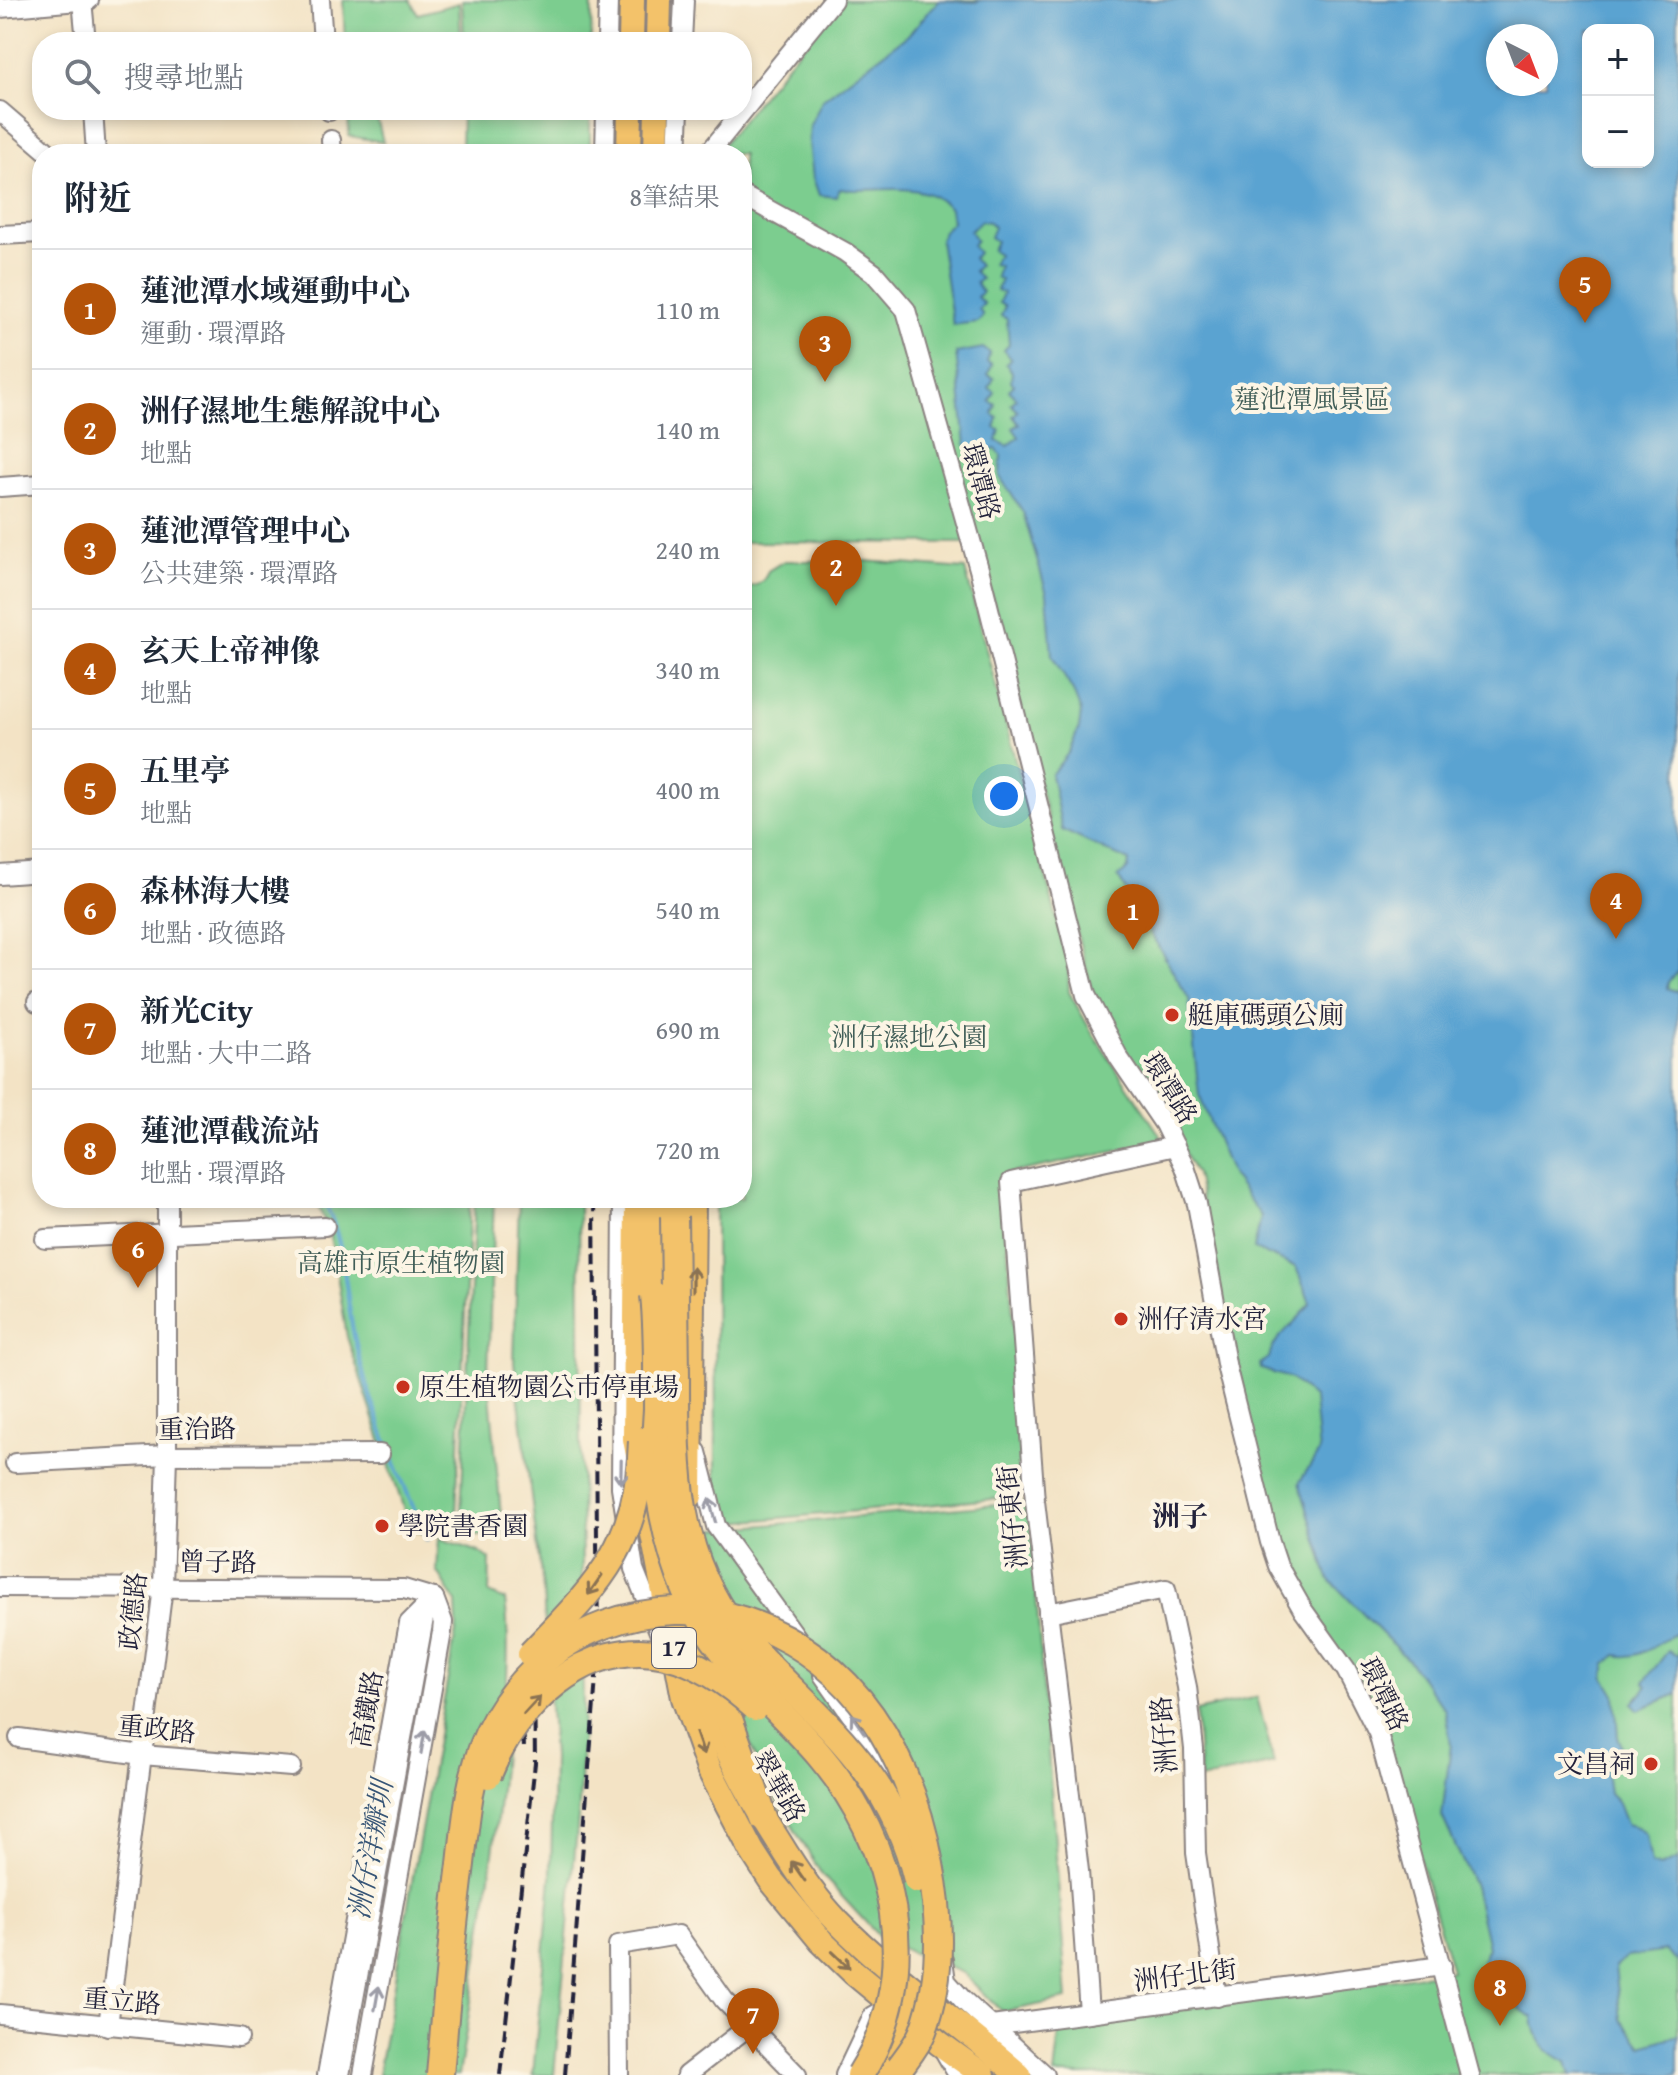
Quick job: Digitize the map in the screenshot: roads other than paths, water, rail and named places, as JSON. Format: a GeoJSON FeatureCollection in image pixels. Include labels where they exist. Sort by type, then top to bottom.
{"type":"FeatureCollection","features":[{"type":"Feature","properties":{"kind":"highway"},"geometry":{"type":"LineString","coordinates":[[653,1208],[654,1295],[658,1337],[656,1462],[666,1537],[687,1593],[708,1633],[731,1662],[821,1757],[858,1808],[876,1844],[896,1923],[896,1966],[878,2039],[881,2073]]}},
{"type":"Feature","properties":{"kind":"highway"},"geometry":{"type":"LineString","coordinates":[[674,1208],[676,1458],[681,1504],[702,1576],[719,1608],[761,1659],[864,1765],[900,1824],[912,1857],[921,1895],[924,1940],[916,2002],[881,2073]]}},
{"type":"Feature","properties":{"kind":"highway"},"geometry":{"type":"LineString","coordinates":[[429,2075],[442,1921],[465,1768],[472,1744],[506,1684],[525,1660],[588,1596],[617,1553],[634,1510],[641,1464],[647,1334],[654,1295]]}},
{"type":"Feature","properties":{"kind":"highway"},"geometry":{"type":"LineString","coordinates":[[440,2075],[471,1782],[493,1722],[531,1672],[569,1642],[619,1619],[643,1614],[705,1610],[775,1632],[825,1663],[865,1706],[890,1745],[906,1780],[924,1833],[936,1897],[940,1947],[922,2034],[881,2073]]}},
{"type":"Feature","properties":{"kind":"highway"},"geometry":{"type":"LineString","coordinates":[[447,2075],[471,1851],[484,1789],[496,1756],[511,1730],[532,1703],[552,1685],[589,1663],[625,1653],[667,1656],[690,1663],[749,1701],[814,1764],[840,1784]]}},
{"type":"Feature","properties":{"kind":"highway"},"geometry":{"type":"LineString","coordinates":[[764,1818],[727,1707],[738,1692],[752,1684],[767,1686],[836,1750],[864,1789],[902,1881],[909,1924],[909,1967],[900,2013],[881,2073]]}},
{"type":"Feature","properties":{"kind":"highway"},"geometry":{"type":"LineString","coordinates":[[881,2073],[912,2020],[914,1989]]}},
{"type":"Feature","properties":{"kind":"main road"},"geometry":{"type":"LineString","coordinates":[[631,32],[632,0]]}},
{"type":"Feature","properties":{"kind":"main road"},"geometry":{"type":"LineString","coordinates":[[658,32],[659,0]]}},
{"type":"Feature","properties":{"kind":"main road"},"geometry":{"type":"LineString","coordinates":[[629,144],[630,120]]}},
{"type":"Feature","properties":{"kind":"main road"},"geometry":{"type":"LineString","coordinates":[[656,144],[657,120]]}},
{"type":"Feature","properties":{"kind":"main road","name":"翠華路"},"geometry":{"type":"LineString","coordinates":[[637,1208],[635,1439],[684,1698],[709,1769],[770,1879],[822,1942],[886,2007],[912,2020],[932,2047],[983,2075]]}},
{"type":"Feature","properties":{"kind":"main road","name":"翠華路"},"geometry":{"type":"LineString","coordinates":[[693,1208],[689,1625],[708,1702],[729,1756],[764,1818],[800,1875],[836,1920],[1019,2075]]}},
{"type":"Feature","properties":{"kind":"street"},"geometry":{"type":"LineString","coordinates":[[82,0],[85,32]]}},
{"type":"Feature","properties":{"kind":"street"},"geometry":{"type":"LineString","coordinates":[[0,8],[89,0]]}},
{"type":"Feature","properties":{"kind":"street"},"geometry":{"type":"LineString","coordinates":[[320,0],[322,32]]}},
{"type":"Feature","properties":{"kind":"street"},"geometry":{"type":"LineString","coordinates":[[607,32],[608,0]]}},
{"type":"Feature","properties":{"kind":"street"},"geometry":{"type":"LineString","coordinates":[[682,32],[684,0]]}},
{"type":"Feature","properties":{"kind":"street"},"geometry":{"type":"LineString","coordinates":[[752,100],[833,0]]}},
{"type":"Feature","properties":{"kind":"street"},"geometry":{"type":"LineString","coordinates":[[0,111],[38,144]]}},
{"type":"Feature","properties":{"kind":"street"},"geometry":{"type":"LineString","coordinates":[[94,120],[95,144]]}},
{"type":"Feature","properties":{"kind":"street"},"geometry":{"type":"LineString","coordinates":[[605,144],[606,120]]}},
{"type":"Feature","properties":{"kind":"street"},"geometry":{"type":"LineString","coordinates":[[677,144],[679,120]]}},
{"type":"Feature","properties":{"kind":"street"},"geometry":{"type":"LineString","coordinates":[[716,144],[736,120]]}},
{"type":"Feature","properties":{"kind":"street","name":"環潭路"},"geometry":{"type":"LineString","coordinates":[[752,201],[845,252],[874,273],[906,310],[979,569],[1086,995],[1119,1058],[1145,1093],[1175,1146],[1197,1204],[1227,1369],[1270,1542],[1290,1588],[1346,1670],[1378,1733],[1470,2075]]}},
{"type":"Feature","properties":{"kind":"street"},"geometry":{"type":"LineString","coordinates":[[0,235],[32,233]]}},
{"type":"Feature","properties":{"kind":"street"},"geometry":{"type":"LineString","coordinates":[[0,487],[32,485]]}},
{"type":"Feature","properties":{"kind":"street"},"geometry":{"type":"LineString","coordinates":[[0,875],[32,873]]}},
{"type":"Feature","properties":{"kind":"street","name":"洲仔東街"},"geometry":{"type":"LineString","coordinates":[[1089,2013],[1079,1871],[1035,1501],[1011,1182],[1175,1146]]}},
{"type":"Feature","properties":{"kind":"street","name":"政德路"},"geometry":{"type":"LineString","coordinates":[[108,2026],[163,1587],[167,1455],[167,1208]]}},
{"type":"Feature","properties":{"kind":"street","name":"翠華路"},"geometry":{"type":"LineString","coordinates":[[623,1208],[621,1487],[634,1569],[684,1698]]}},
{"type":"Feature","properties":{"kind":"street"},"geometry":{"type":"LineString","coordinates":[[45,1239],[325,1226]]}},
{"type":"Feature","properties":{"kind":"street","name":"翠華路"},"geometry":{"type":"LineString","coordinates":[[692,1428],[716,1526],[873,1746],[915,1811],[931,1872],[946,1981]]}},
{"type":"Feature","properties":{"kind":"street","name":"重治路"},"geometry":{"type":"LineString","coordinates":[[15,1463],[167,1455],[380,1454]]}},
{"type":"Feature","properties":{"kind":"street","name":"曾子路"},"geometry":{"type":"LineString","coordinates":[[0,1587],[404,1589],[434,1598]]}},
{"type":"Feature","properties":{"kind":"street","name":"洲仔路"},"geometry":{"type":"LineString","coordinates":[[1048,1613],[1166,1589],[1187,1687],[1194,1749],[1196,1853],[1217,1997]]}},
{"type":"Feature","properties":{"kind":"street"},"geometry":{"type":"LineString","coordinates":[[363,2075],[442,1632],[443,1622],[434,1598]]}},
{"type":"Feature","properties":{"kind":"street","name":"高鐵路"},"geometry":{"type":"LineString","coordinates":[[327,2075],[409,1623],[434,1598]]}},
{"type":"Feature","properties":{"kind":"street","name":"高鐵路"},"geometry":{"type":"LineString","coordinates":[[340,2075],[424,1618],[434,1598]]}},
{"type":"Feature","properties":{"kind":"street","name":"重政路"},"geometry":{"type":"LineString","coordinates":[[19,1738],[142,1755],[291,1767]]}},
{"type":"Feature","properties":{"kind":"street"},"geometry":{"type":"LineString","coordinates":[[619,2075],[618,1945],[678,1935],[724,2000],[797,2075]]}},
{"type":"Feature","properties":{"kind":"street","name":"洲仔北街"},"geometry":{"type":"LineString","coordinates":[[881,2073],[963,2028],[1442,1966]]}},
{"type":"Feature","properties":{"kind":"street"},"geometry":{"type":"LineString","coordinates":[[881,2073],[872,2046],[886,2007],[914,1989],[926,1972],[946,1981],[1045,2075]]}},
{"type":"Feature","properties":{"kind":"street","name":"重立路"},"geometry":{"type":"LineString","coordinates":[[0,2014],[239,2038]]}},
{"type":"Feature","properties":{"kind":"street"},"geometry":{"type":"LineString","coordinates":[[686,2075],[748,2027]]}},
{"type":"Feature","properties":{"kind":"street","name":"翠華路"},"geometry":{"type":"LineString","coordinates":[[932,2047],[958,2075]]}},
{"type":"Feature","properties":{"kind":"water","name":"蓮池潭風景區"},"geometry":{"type":"Polygon","coordinates":[[[939,0],[1678,0],[1678,971],[1668,982],[1667,988],[1678,992],[1678,1632],[1641,1653],[1616,1655],[1606,1664],[1604,1677],[1615,1695],[1618,1737],[1626,1756],[1605,1764],[1609,1793],[1617,1801],[1626,1824],[1646,1834],[1651,1864],[1660,1867],[1678,1859],[1678,1962],[1665,1951],[1627,1957],[1615,1967],[1621,2019],[1642,2046],[1678,2035],[1678,2075],[1571,2075],[1567,2062],[1543,2045],[1533,2017],[1517,2006],[1482,1961],[1488,1947],[1474,1886],[1442,1816],[1451,1744],[1445,1710],[1409,1661],[1329,1579],[1299,1483],[1319,1452],[1314,1399],[1292,1379],[1261,1369],[1260,1364],[1269,1358],[1281,1335],[1310,1303],[1296,1267],[1254,1249],[1261,1216],[1232,1176],[1199,1095],[1189,999],[1118,877],[1128,869],[1129,861],[1062,830],[1051,775],[1069,752],[1079,728],[1081,712],[1073,691],[1052,656],[1047,594],[1023,512],[1000,477],[1001,456],[996,449],[982,451],[966,445],[956,353],[983,348],[990,353],[987,362],[992,365],[988,375],[994,378],[989,388],[995,392],[990,401],[996,405],[993,414],[998,418],[995,428],[1000,430],[997,441],[1008,446],[1019,437],[1013,428],[1019,424],[1013,416],[1018,411],[1011,404],[1016,399],[1009,390],[1014,385],[1012,372],[1006,364],[1011,359],[1004,350],[1009,345],[1007,319],[1001,316],[1005,306],[999,303],[1003,293],[997,290],[1001,280],[996,277],[999,266],[993,264],[998,254],[992,250],[996,241],[990,237],[994,227],[989,222],[981,221],[970,231],[976,240],[972,245],[978,253],[973,258],[979,266],[974,271],[981,279],[976,283],[982,292],[977,297],[984,304],[979,309],[983,316],[978,322],[953,325],[940,240],[943,231],[952,222],[950,208],[932,195],[918,191],[840,189],[836,197],[819,195],[813,178],[809,143],[810,125],[823,99],[908,35],[939,0]]]}},
{"type":"Feature","properties":{"kind":"water"},"geometry":{"type":"Polygon","coordinates":[[[1668,1651],[1678,1656],[1678,1694],[1638,1710],[1633,1703],[1647,1687],[1644,1682],[1668,1651]]]}},
{"type":"Feature","properties":{"kind":"waterway","name":"洲仔洋瓣圳"},"geometry":{"type":"LineString","coordinates":[[327,1208],[340,1247],[360,1362],[386,1440],[427,1540]]}},
{"type":"Feature","properties":{"kind":"waterway","name":"洲仔洋瓣圳"},"geometry":{"type":"LineString","coordinates":[[350,2075],[388,1861]]}},
{"type":"Feature","properties":{"kind":"railway"},"geometry":{"type":"LineString","coordinates":[[565,2075],[598,1652],[594,1208]]}},
{"type":"Feature","properties":{"kind":"railway"},"geometry":{"type":"LineString","coordinates":[[500,2075],[535,1763],[534,1670]]}},
{"type":"Feature","properties":{"kind":"railway"},"geometry":{"type":"LineString","coordinates":[[523,1681],[524,1753]]}},
{"type":"Feature","properties":{"kind":"place","name":"五里亭"},"geometry":{"type":"Point","coordinates":[1585,323]}},
{"type":"Feature","properties":{"kind":"place","name":"蓮池潭管理中心"},"geometry":{"type":"Point","coordinates":[825,382]}},
{"type":"Feature","properties":{"kind":"place","name":"洲仔濕地生態解說中心"},"geometry":{"type":"Point","coordinates":[836,606]}},
{"type":"Feature","properties":{"kind":"place","name":"玄天上帝神像"},"geometry":{"type":"Point","coordinates":[1616,939]}},
{"type":"Feature","properties":{"kind":"place","name":"蓮池潭水域運動中心"},"geometry":{"type":"Point","coordinates":[1133,950]}},
{"type":"Feature","properties":{"kind":"place","name":"艇庫碼頭公廁"},"geometry":{"type":"Point","coordinates":[1172,1015]}},
{"type":"Feature","properties":{"kind":"place","name":"森林海大樓"},"geometry":{"type":"Point","coordinates":[138,1288]}},
{"type":"Feature","properties":{"kind":"place","name":"洲仔清水宮"},"geometry":{"type":"Point","coordinates":[1121,1319]}},
{"type":"Feature","properties":{"kind":"place","name":"原生植物園公巿停車場"},"geometry":{"type":"Point","coordinates":[403,1387]}},
{"type":"Feature","properties":{"kind":"place","name":"學院書香園"},"geometry":{"type":"Point","coordinates":[382,1526]}},
{"type":"Feature","properties":{"kind":"place","name":"文昌祠"},"geometry":{"type":"Point","coordinates":[1651,1764]}},
{"type":"Feature","properties":{"kind":"place","name":"蓮池潭截流站"},"geometry":{"type":"Point","coordinates":[1500,2026]}},
{"type":"Feature","properties":{"kind":"place","name":"新光City"},"geometry":{"type":"Point","coordinates":[753,2054]}},
{"type":"Feature","properties":{"kind":"district","name":"洲子"},"geometry":{"type":"Point","coordinates":[1180,1516]}},
{"type":"Feature","properties":{"kind":"park label","name":"洲仔濕地公園"},"geometry":{"type":"Point","coordinates":[909,1037]}},
{"type":"Feature","properties":{"kind":"park label","name":"高雄市原生植物園"},"geometry":{"type":"Point","coordinates":[401,1263]}}]}
